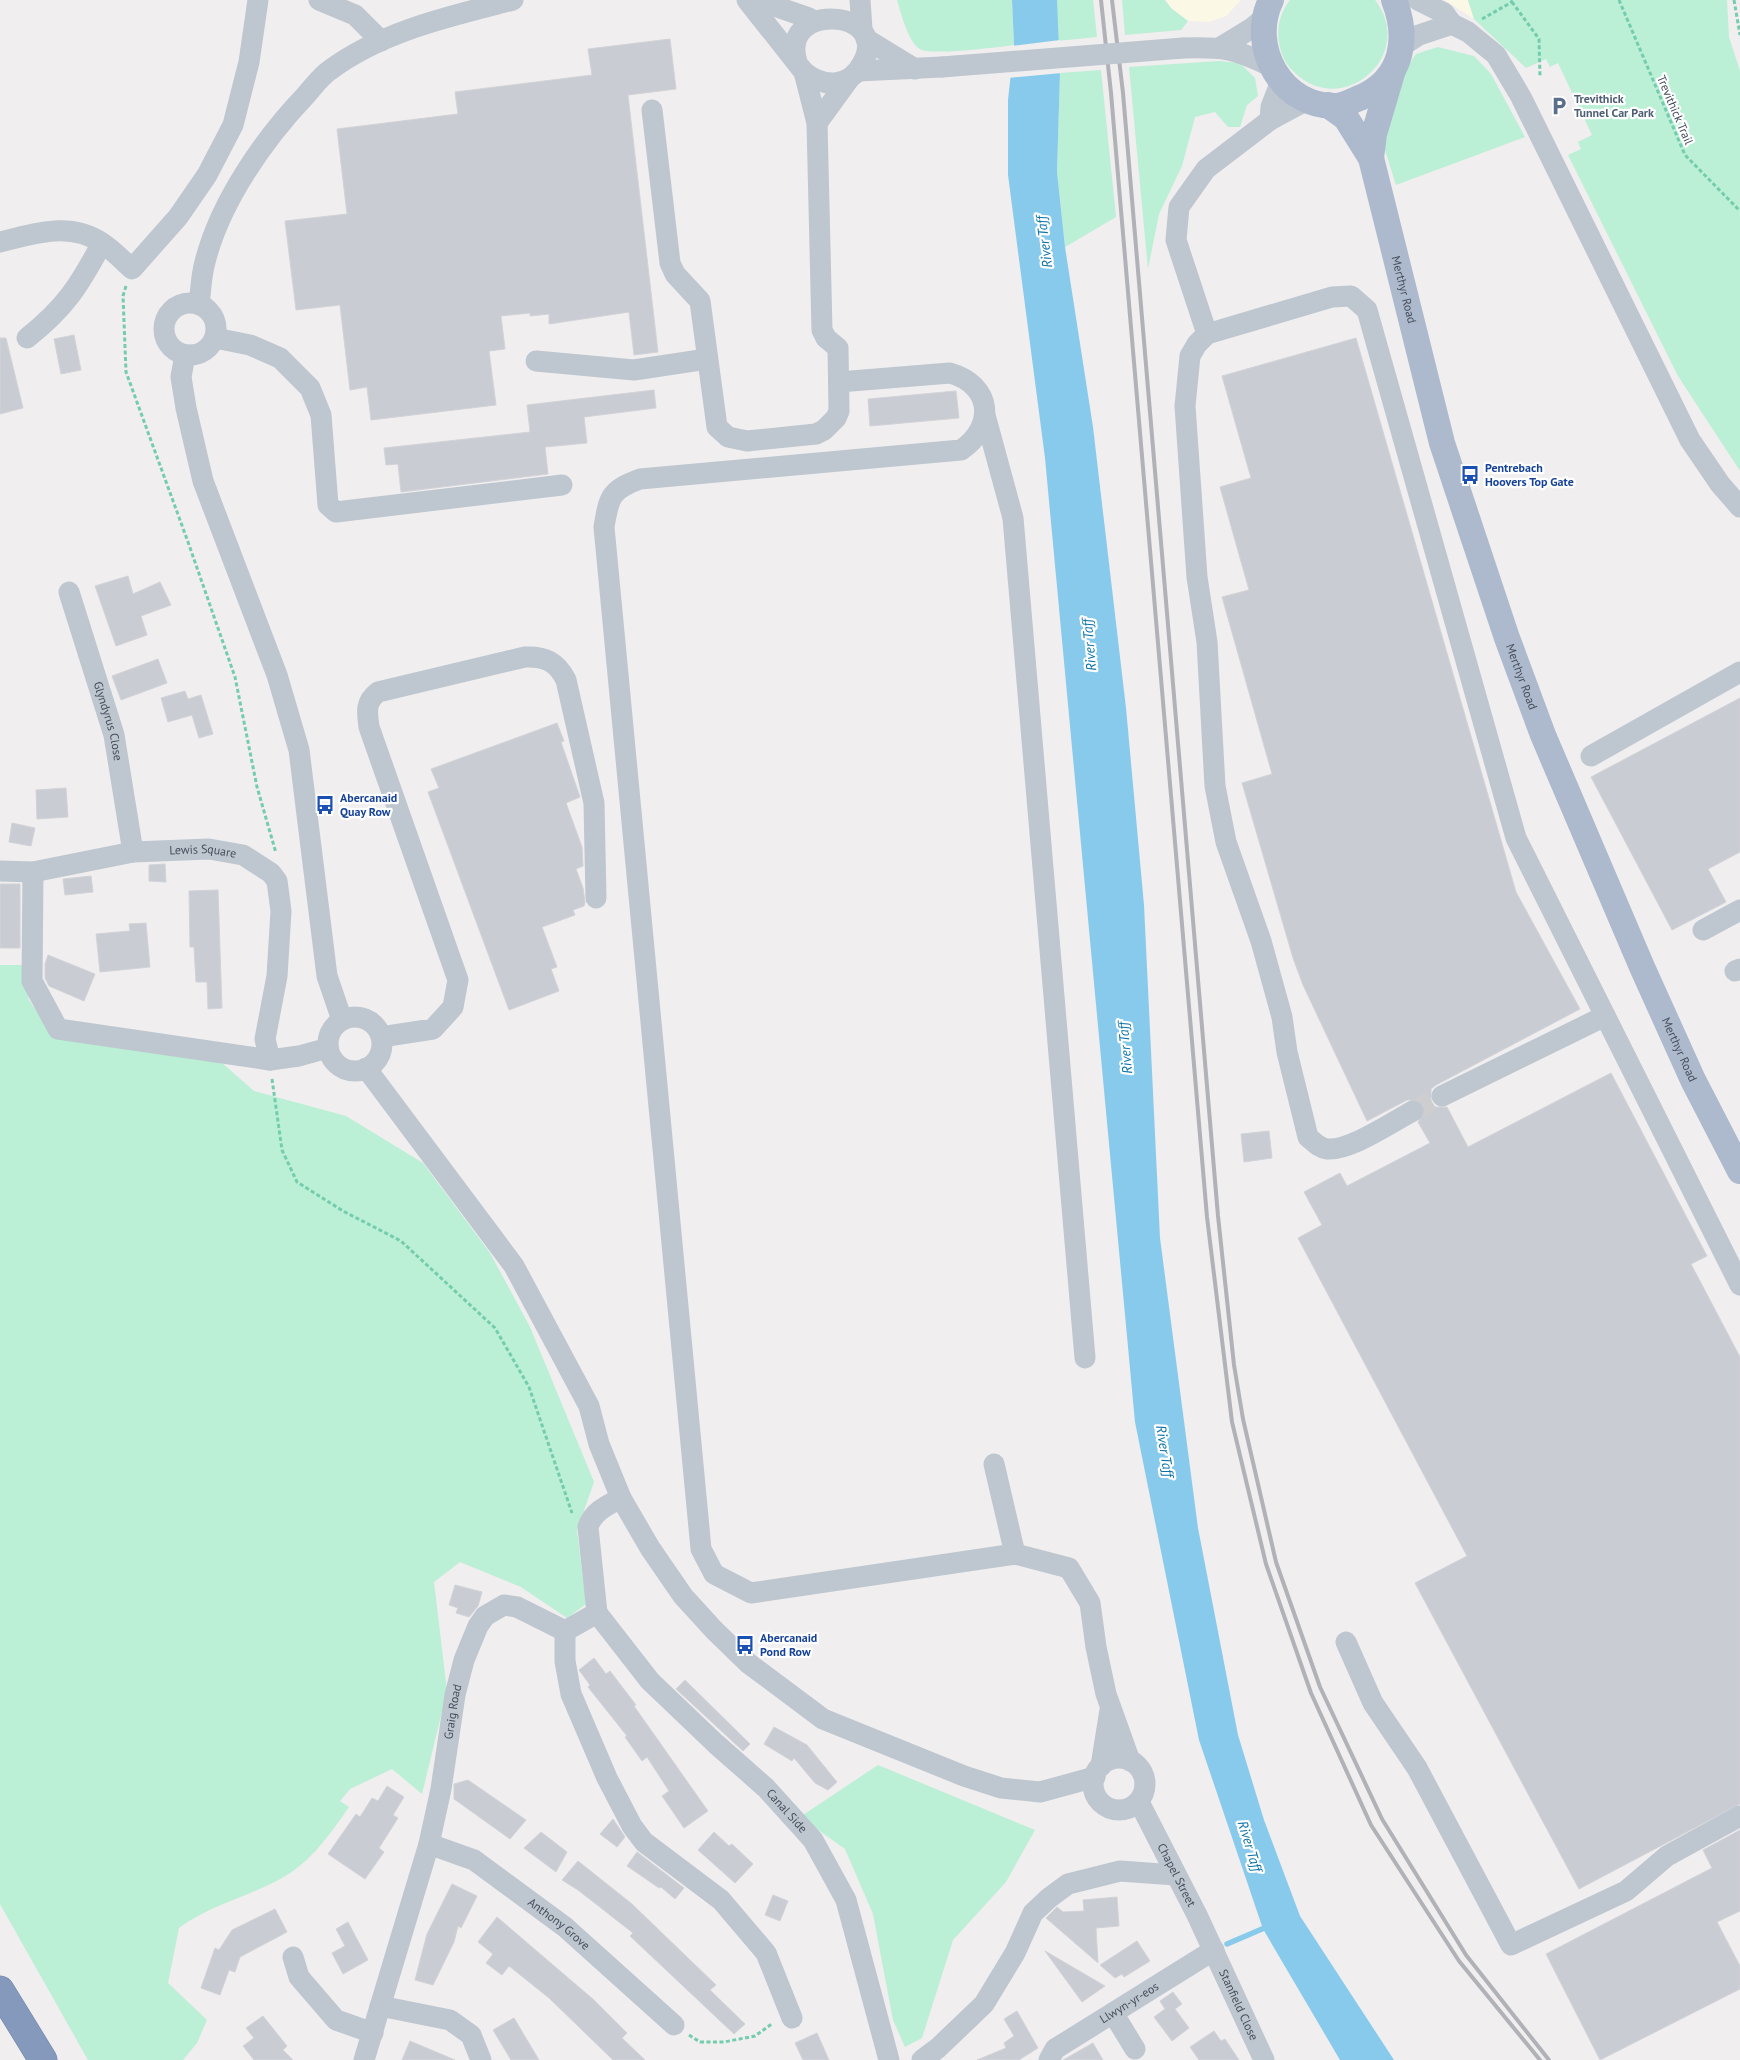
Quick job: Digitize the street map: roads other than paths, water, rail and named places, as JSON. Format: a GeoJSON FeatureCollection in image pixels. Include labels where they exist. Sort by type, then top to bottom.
{"type":"FeatureCollection","features":[{"type":"Feature","properties":{"kind":"highway"},"geometry":{"type":"LineString","coordinates":[[0,1990],[43,2060]]}},
{"type":"Feature","properties":{"kind":"main road","name":"Merthyr Road"},"geometry":{"type":"LineString","coordinates":[[1371,158],[1374,134],[1398,58],[1402,21],[1394,0]]}},
{"type":"Feature","properties":{"kind":"main road"},"geometry":{"type":"LineString","coordinates":[[1268,8],[1262,36],[1264,52],[1276,73]]}},
{"type":"Feature","properties":{"kind":"main road"},"geometry":{"type":"LineString","coordinates":[[1318,102],[1339,106],[1370,94],[1383,83],[1398,58]]}},
{"type":"Feature","properties":{"kind":"main road","name":"Merthyr Road"},"geometry":{"type":"LineString","coordinates":[[1276,73],[1292,91],[1318,102],[1346,118],[1371,158],[1442,443],[1507,638],[1543,735],[1642,967],[1693,1080],[1740,1171]]}},
{"type":"Feature","properties":{"kind":"street"},"geometry":{"type":"LineString","coordinates":[[0,242],[40,231],[62,230],[84,234],[102,243],[132,268],[178,217],[207,175],[233,125],[249,62],[258,0]]}},
{"type":"Feature","properties":{"kind":"street"},"geometry":{"type":"LineString","coordinates":[[319,0],[355,15],[381,41]]}},
{"type":"Feature","properties":{"kind":"street"},"geometry":{"type":"LineString","coordinates":[[199,304],[205,263],[219,221],[255,157],[290,112],[329,70],[381,41],[451,16],[513,0]]}},
{"type":"Feature","properties":{"kind":"street"},"geometry":{"type":"LineString","coordinates":[[747,0],[801,67],[814,80],[825,83],[837,83],[854,75],[915,69],[1183,48],[1221,47],[1244,54],[1276,73],[1270,120]]}},
{"type":"Feature","properties":{"kind":"street"},"geometry":{"type":"LineString","coordinates":[[757,0],[845,14],[864,34],[915,69]]}},
{"type":"Feature","properties":{"kind":"street"},"geometry":{"type":"LineString","coordinates":[[816,124],[864,60],[867,50],[860,0]]}},
{"type":"Feature","properties":{"kind":"street"},"geometry":{"type":"LineString","coordinates":[[1418,0],[1444,13],[1460,28],[1496,54],[1522,97],[1690,440],[1720,484],[1740,507]]}},
{"type":"Feature","properties":{"kind":"street"},"geometry":{"type":"LineString","coordinates":[[1221,47],[1252,28],[1268,8]]}},
{"type":"Feature","properties":{"kind":"street"},"geometry":{"type":"LineString","coordinates":[[652,110],[670,263],[675,274],[700,302],[714,422],[728,437],[738,440],[816,434],[824,430],[836,418],[839,411],[838,348],[826,338],[822,330],[816,124],[801,67],[794,50],[795,38],[800,27],[819,10]]}},
{"type":"Feature","properties":{"kind":"street"},"geometry":{"type":"LineString","coordinates":[[1398,58],[1419,35],[1460,28]]}},
{"type":"Feature","properties":{"kind":"street"},"geometry":{"type":"LineString","coordinates":[[1207,334],[1176,240],[1179,207],[1206,169],[1270,120],[1318,102]]}},
{"type":"Feature","properties":{"kind":"street"},"geometry":{"type":"LineString","coordinates":[[27,338],[53,317],[77,287],[102,243]]}},
{"type":"Feature","properties":{"kind":"street"},"geometry":{"type":"LineString","coordinates":[[1413,1111],[1344,1147],[1328,1149],[1317,1145],[1308,1137],[1287,1052],[1277,998],[1261,941],[1226,842],[1215,786],[1207,642],[1197,577],[1185,406],[1190,356],[1196,344],[1207,334],[1332,297],[1351,296],[1367,310],[1516,838],[1740,1286]]}},
{"type":"Feature","properties":{"kind":"street"},"geometry":{"type":"LineString","coordinates":[[190,302],[199,304],[213,314],[216,322],[215,338],[209,347],[202,352],[185,355],[170,346],[165,339],[164,322],[174,308],[190,302]]}},
{"type":"Feature","properties":{"kind":"street"},"geometry":{"type":"LineString","coordinates":[[215,338],[250,345],[280,358],[310,388],[321,415],[328,505],[332,511],[562,485]]}},
{"type":"Feature","properties":{"kind":"street"},"geometry":{"type":"LineString","coordinates":[[185,355],[181,377],[203,481],[277,675],[299,750],[327,976],[342,1020]]}},
{"type":"Feature","properties":{"kind":"street"},"geometry":{"type":"LineString","coordinates":[[536,361],[634,370],[707,359]]}},
{"type":"Feature","properties":{"kind":"street"},"geometry":{"type":"LineString","coordinates":[[839,382],[950,373],[963,376],[973,383],[980,391],[1013,518],[1085,1358]]}},
{"type":"Feature","properties":{"kind":"street"},"geometry":{"type":"LineString","coordinates":[[985,415],[973,442],[962,450],[640,479],[621,486],[608,504],[604,527],[701,1549],[714,1574],[751,1593],[1015,1554],[1068,1568],[1090,1603],[1096,1647],[1110,1710],[1130,1761]]}},
{"type":"Feature","properties":{"kind":"street","name":"Glyndyrus Close"},"geometry":{"type":"LineString","coordinates":[[69,592],[114,735],[133,852]]}},
{"type":"Feature","properties":{"kind":"street"},"geometry":{"type":"LineString","coordinates":[[381,1037],[433,1029],[453,1007],[458,980],[369,727],[367,710],[370,699],[378,692],[524,657],[548,659],[556,665],[566,680],[594,803],[596,898]]}},
{"type":"Feature","properties":{"kind":"street"},"geometry":{"type":"LineString","coordinates":[[1591,756],[1740,672]]}},
{"type":"Feature","properties":{"kind":"street","name":"Lewis Square"},"geometry":{"type":"LineString","coordinates":[[0,871],[33,872],[133,852],[209,849],[244,855],[271,873],[277,881],[281,911],[277,976],[265,1039],[270,1060]]}},
{"type":"Feature","properties":{"kind":"street"},"geometry":{"type":"LineString","coordinates":[[33,872],[32,981],[58,1029],[270,1060],[299,1056],[328,1048]]}},
{"type":"Feature","properties":{"kind":"street"},"geometry":{"type":"LineString","coordinates":[[1703,930],[1740,910]]}},
{"type":"Feature","properties":{"kind":"street"},"geometry":{"type":"LineString","coordinates":[[1442,1096],[1605,1016]]}},
{"type":"Feature","properties":{"kind":"street"},"geometry":{"type":"LineString","coordinates":[[357,1017],[365,1019],[378,1029],[381,1037],[380,1052],[372,1064],[366,1068],[358,1070],[342,1067],[330,1056],[328,1048],[331,1032],[342,1020],[357,1017]]}},
{"type":"Feature","properties":{"kind":"street"},"geometry":{"type":"LineString","coordinates":[[366,1068],[514,1266],[588,1406],[599,1444],[621,1498],[650,1548],[683,1596],[748,1663],[823,1719],[964,1776],[1000,1788],[1040,1792],[1098,1772],[1117,1758],[1130,1761],[1140,1768],[1144,1777],[1144,1794],[1139,1802],[1124,1810],[1106,1807],[1095,1793],[1098,1772],[1110,1710]]}},
{"type":"Feature","properties":{"kind":"street"},"geometry":{"type":"LineString","coordinates":[[994,1464],[1015,1554]]}},
{"type":"Feature","properties":{"kind":"street"},"geometry":{"type":"LineString","coordinates":[[621,1498],[602,1508],[590,1520],[588,1527],[597,1613],[565,1631],[564,1661],[571,1694],[607,1778],[632,1826],[644,1842],[721,1900],[766,1953],[791,2015]]}},
{"type":"Feature","properties":{"kind":"street","name":"Graig Road"},"geometry":{"type":"LineString","coordinates":[[364,2060],[429,1844],[441,1789],[450,1716],[464,1660],[478,1626],[485,1616],[495,1608],[504,1605],[517,1607],[565,1631]]}},
{"type":"Feature","properties":{"kind":"street","name":"Canal Side"},"geometry":{"type":"LineString","coordinates":[[597,1613],[650,1680],[716,1744],[766,1788],[814,1840],[846,1900],[889,2060]]}},
{"type":"Feature","properties":{"kind":"street"},"geometry":{"type":"LineString","coordinates":[[1346,1642],[1374,1703],[1417,1768],[1511,1944],[1626,1891],[1667,1856],[1740,1816]]}},
{"type":"Feature","properties":{"kind":"street","name":"Chapel Street"},"geometry":{"type":"LineString","coordinates":[[1139,1802],[1214,1950]]}},
{"type":"Feature","properties":{"kind":"street","name":"Anthony Grove"},"geometry":{"type":"LineString","coordinates":[[429,1844],[474,1860],[564,1928],[674,2025]]}},
{"type":"Feature","properties":{"kind":"street"},"geometry":{"type":"LineString","coordinates":[[922,2060],[938,2048],[984,2004],[1015,1953],[1033,1914],[1048,1898],[1068,1884],[1120,1871],[1175,1875]]}},
{"type":"Feature","properties":{"kind":"street","name":"Llwyn-yr-eos"},"geometry":{"type":"LineString","coordinates":[[1049,2060],[1055,2049],[1214,1950]]}},
{"type":"Feature","properties":{"kind":"street","name":"Stanfield Close"},"geometry":{"type":"LineString","coordinates":[[1214,1950],[1264,2060]]}},
{"type":"Feature","properties":{"kind":"street"},"geometry":{"type":"LineString","coordinates":[[292,1957],[298,1976],[336,2020],[372,2033]]}},
{"type":"Feature","properties":{"kind":"street"},"geometry":{"type":"LineString","coordinates":[[380,2006],[450,2020],[471,2034],[481,2060]]}},
{"type":"Feature","properties":{"kind":"street"},"geometry":{"type":"LineString","coordinates":[[1112,2013],[1134,2049]]}},
{"type":"Feature","properties":{"kind":"water","name":"River Taff"},"geometry":{"type":"Polygon","coordinates":[[[1012,0],[1057,0],[1060,73],[1057,172],[1065,247],[1093,427],[1126,708],[1144,905],[1160,1238],[1198,1528],[1238,1735],[1264,1820],[1300,1916],[1394,2060],[1340,2060],[1263,1929],[1199,1740],[1135,1422],[1045,458],[1008,175],[1008,100],[1014,45],[1012,0]]]}},
{"type":"Feature","properties":{"kind":"waterway"},"geometry":{"type":"LineString","coordinates":[[1227,1944],[1269,1926]]}},
{"type":"Feature","properties":{"kind":"tunnel"},"geometry":{"type":"LineString","coordinates":[[1413,1111],[1442,1096]]}},
{"type":"Feature","properties":{"kind":"railway"},"geometry":{"type":"LineString","coordinates":[[1101,0],[1111,93],[1207,1217],[1232,1422],[1266,1564],[1311,1693],[1371,1825],[1459,1961],[1540,2060]]}},
{"type":"Feature","properties":{"kind":"railway"},"geometry":{"type":"LineString","coordinates":[[1112,0],[1123,93],[1218,1216],[1234,1365],[1243,1419],[1276,1562],[1320,1687],[1382,1819],[1466,1955],[1549,2060]]}},
{"type":"Feature","properties":{"kind":"place","name":"Trevithick Tunnel Car Park"},"geometry":{"type":"Point","coordinates":[1559,106]}},
{"type":"Feature","properties":{"kind":"place","name":"Pentrebach Hoovers Top Gate"},"geometry":{"type":"Point","coordinates":[1470,475]}},
{"type":"Feature","properties":{"kind":"place","name":"Abercanaid Quay Row"},"geometry":{"type":"Point","coordinates":[325,805]}},
{"type":"Feature","properties":{"kind":"place","name":"Abercanaid Pond Row"},"geometry":{"type":"Point","coordinates":[745,1645]}}]}
